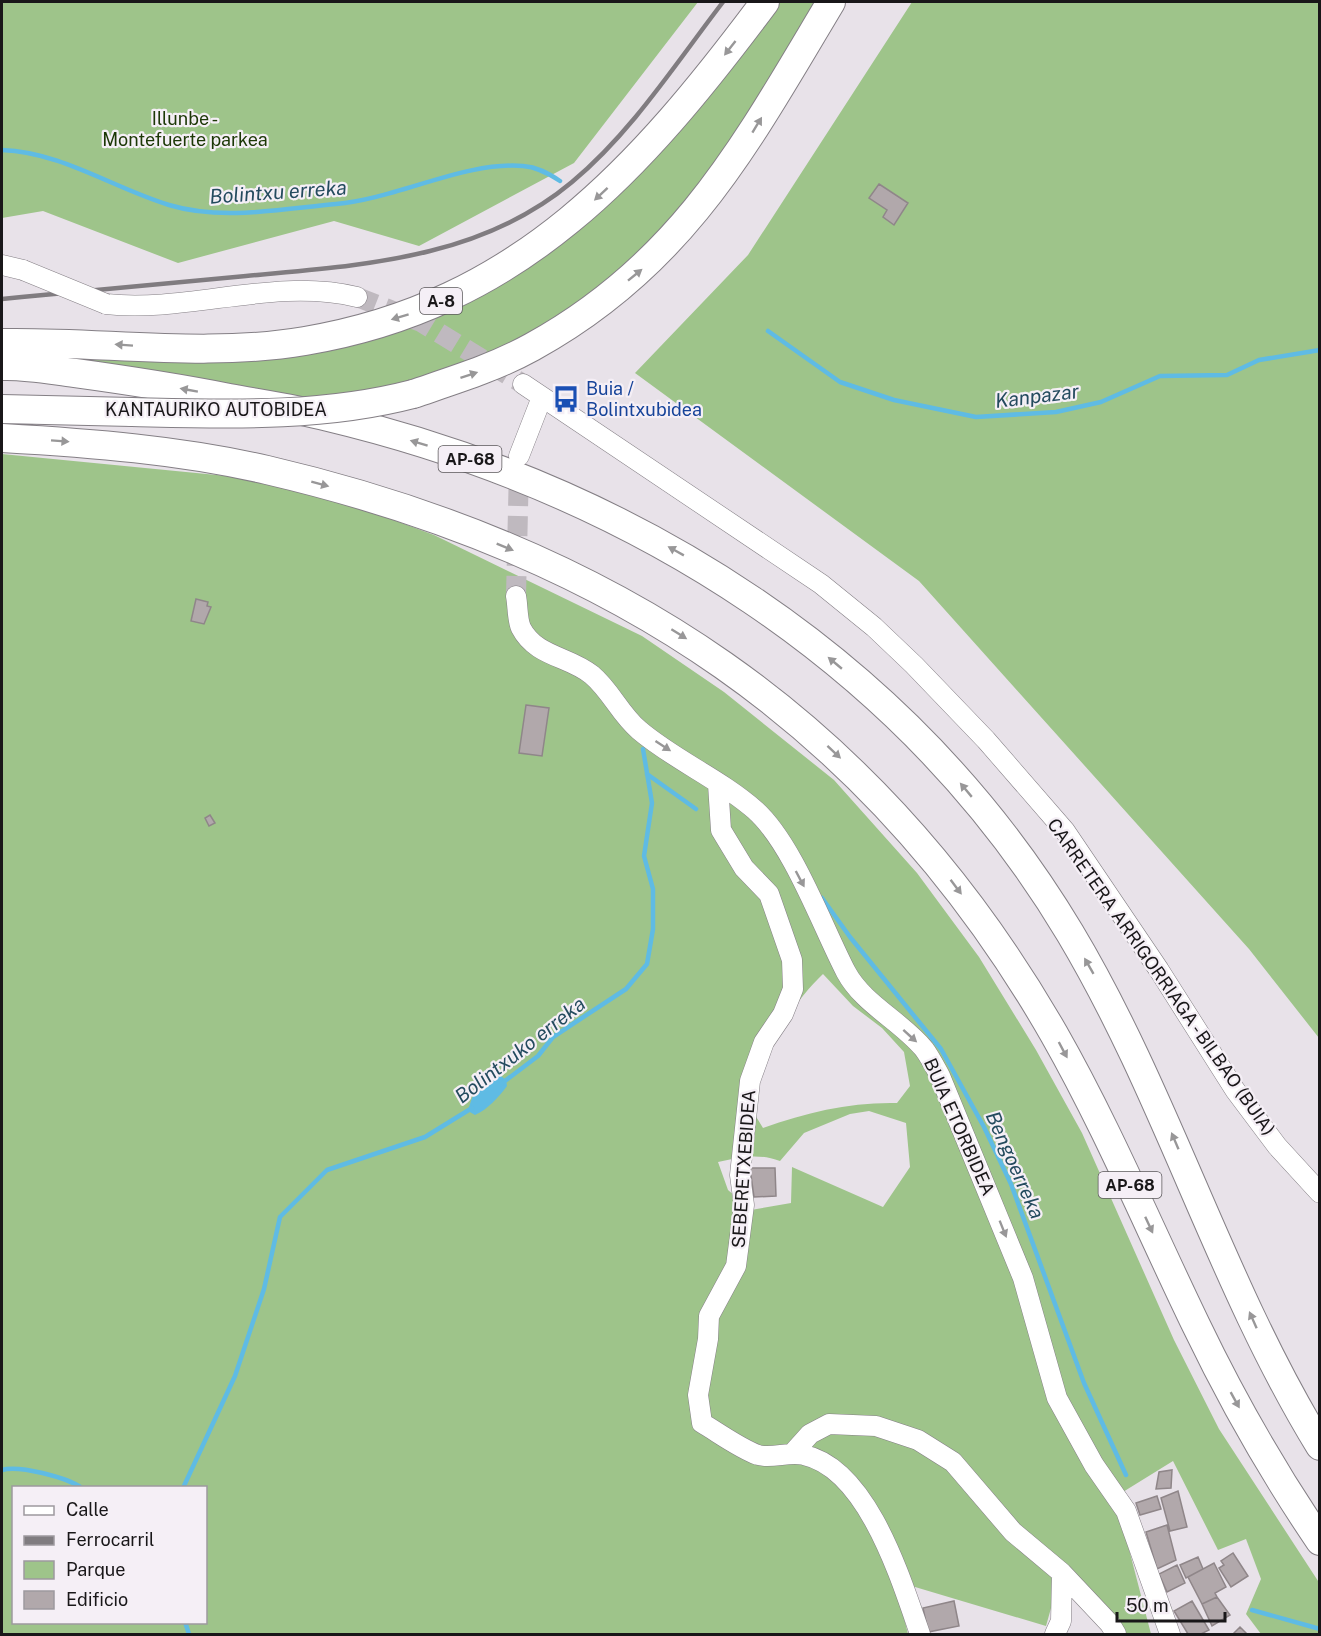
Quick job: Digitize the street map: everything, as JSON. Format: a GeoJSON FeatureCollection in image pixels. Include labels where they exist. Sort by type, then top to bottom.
{"type":"FeatureCollection","features":[{"type":"Feature","properties":{"kind":"highway","name":"A-8"},"geometry":{"type":"LineString","coordinates":[[2,343],[162,348],[260,345],[304,341],[372,326],[424,309],[472,286],[519,258],[584,210],[659,135],[765,2]]}},
{"type":"Feature","properties":{"kind":"highway","name":"KANTAURIKO AUTOBIDEA"},"geometry":{"type":"LineString","coordinates":[[2,409],[299,412],[350,408],[413,394],[479,372],[532,347],[590,312],[642,269],[690,220],[750,137],[831,2]]}},
{"type":"Feature","properties":{"kind":"highway","name":"AP-68"},"geometry":{"type":"LineString","coordinates":[[2,366],[100,376],[328,417],[476,461],[560,494],[639,530],[717,576],[798,632],[880,701],[920,739],[1003,835],[1047,896],[1094,974],[1137,1058],[1257,1329],[1320,1446]]}},
{"type":"Feature","properties":{"kind":"highway","name":"AP-68"},"geometry":{"type":"LineString","coordinates":[[2,438],[140,449],[264,469],[355,493],[461,529],[586,583],[645,614],[738,674],[814,734],[889,807],[920,841],[980,919],[1022,982],[1080,1082],[1230,1391],[1266,1457],[1320,1541]]}},
{"type":"Feature","properties":{"kind":"street"},"geometry":{"type":"LineString","coordinates":[[2,265],[23,270],[106,304],[149,306],[256,293],[301,291],[357,297]]}},
{"type":"Feature","properties":{"kind":"street","name":"CARRETERA ARRIGORRIAGA - BILBAO (BUIA)"},"geometry":{"type":"LineString","coordinates":[[523,384],[821,584],[874,627],[914,664],[986,740],[1065,831],[1159,970],[1235,1090],[1277,1146],[1320,1193]]}},
{"type":"Feature","properties":{"kind":"street"},"geometry":{"type":"LineString","coordinates":[[519,456],[542,397]]}},
{"type":"Feature","properties":{"kind":"street","name":"BUIA ETORBIDEA"},"geometry":{"type":"LineString","coordinates":[[516,596],[521,627],[533,643],[547,654],[582,668],[592,675],[604,686],[618,709],[640,731],[754,809],[772,827],[847,973],[865,995],[924,1049],[940,1076],[1023,1278],[1057,1398],[1094,1465],[1125,1511],[1170,1635]]}},
{"type":"Feature","properties":{"kind":"street","name":"SEBERETXEBIDEA"},"geometry":{"type":"LineString","coordinates":[[718,784],[721,830],[744,868],[769,894],[792,960],[793,989],[783,1014],[764,1042],[750,1081],[740,1175],[744,1205],[736,1266],[709,1316],[708,1339],[698,1395],[702,1423],[759,1455],[804,1455],[828,1466],[858,1493],[892,1557],[920,1635]]}},
{"type":"Feature","properties":{"kind":"street"},"geometry":{"type":"LineString","coordinates":[[792,1455],[810,1434],[829,1424],[876,1426],[918,1440],[953,1462],[1012,1532],[1062,1573],[1103,1616],[1116,1635]]}},
{"type":"Feature","properties":{"kind":"street"},"geometry":{"type":"LineString","coordinates":[[1055,1635],[1061,1621],[1062,1573]]}},
{"type":"Feature","properties":{"kind":"green space","name":"Illunbe - Montefuerte parkea"},"geometry":{"type":"Polygon","coordinates":[[[2,2],[698,2],[574,163],[419,246],[334,221],[178,263],[43,211],[2,218],[2,2]]]}},
{"type":"Feature","properties":{"kind":"green space"},"geometry":{"type":"Polygon","coordinates":[[[776,2],[819,2],[732,145],[620,277],[533,333],[451,370],[408,383],[292,401],[54,353],[266,354],[520,267],[776,2]]]}},
{"type":"Feature","properties":{"kind":"green space"},"geometry":{"type":"Polygon","coordinates":[[[912,2],[1319,2],[1319,1038],[1249,949],[919,581],[635,373],[748,255],[912,2]]]}},
{"type":"Feature","properties":{"kind":"green space"},"geometry":{"type":"Polygon","coordinates":[[[2,454],[237,477],[356,506],[434,535],[642,636],[724,692],[834,780],[917,873],[979,957],[1036,1050],[1082,1133],[1174,1340],[1219,1429],[1320,1584],[1319,1634],[1261,1634],[1246,1614],[1261,1579],[1246,1539],[1218,1550],[1173,1461],[1110,1500],[1124,1530],[1151,1634],[1118,1634],[1063,1565],[1046,1626],[895,1581],[908,1634],[2,1634],[2,454]],[[823,974],[798,1003],[777,1036],[756,1091],[752,1110],[763,1128],[829,1109],[863,1104],[897,1103],[910,1086],[904,1052],[882,1028],[853,1006],[823,974]],[[869,1111],[850,1114],[804,1133],[780,1161],[757,1156],[718,1162],[728,1190],[751,1210],[791,1203],[792,1167],[883,1207],[910,1167],[906,1123],[869,1111]]]}},
{"type":"Feature","properties":{"kind":"water"},"geometry":{"type":"Polygon","coordinates":[[[501,1076],[506,1080],[507,1086],[496,1099],[475,1115],[468,1111],[478,1088],[501,1076]]]}},
{"type":"Feature","properties":{"kind":"building"},"geometry":{"type":"Polygon","coordinates":[[[879,184],[908,203],[894,225],[883,217],[887,210],[869,198],[879,184]]]}},
{"type":"Feature","properties":{"kind":"building"},"geometry":{"type":"Polygon","coordinates":[[[196,599],[208,602],[207,606],[211,607],[204,624],[191,621],[196,599]]]}},
{"type":"Feature","properties":{"kind":"building"},"geometry":{"type":"Polygon","coordinates":[[[526,705],[549,708],[542,756],[519,753],[526,705]]]}},
{"type":"Feature","properties":{"kind":"building"},"geometry":{"type":"Polygon","coordinates":[[[210,815],[215,823],[209,826],[205,818],[210,815]]]}},
{"type":"Feature","properties":{"kind":"building"},"geometry":{"type":"Polygon","coordinates":[[[750,1168],[775,1168],[776,1196],[754,1197],[750,1168]]]}},
{"type":"Feature","properties":{"kind":"building"},"geometry":{"type":"Polygon","coordinates":[[[1172,1470],[1171,1488],[1156,1489],[1159,1472],[1172,1470]]]}},
{"type":"Feature","properties":{"kind":"building"},"geometry":{"type":"Polygon","coordinates":[[[1178,1491],[1187,1527],[1170,1531],[1161,1498],[1178,1491]]]}},
{"type":"Feature","properties":{"kind":"building"},"geometry":{"type":"Polygon","coordinates":[[[1157,1496],[1161,1509],[1140,1515],[1136,1503],[1157,1496]]]}},
{"type":"Feature","properties":{"kind":"building"},"geometry":{"type":"Polygon","coordinates":[[[1167,1525],[1176,1560],[1157,1569],[1146,1532],[1167,1525]]]}},
{"type":"Feature","properties":{"kind":"building"},"geometry":{"type":"Polygon","coordinates":[[[1233,1553],[1248,1576],[1231,1587],[1219,1568],[1224,1565],[1221,1561],[1233,1553]]]}},
{"type":"Feature","properties":{"kind":"building"},"geometry":{"type":"Polygon","coordinates":[[[1198,1557],[1203,1569],[1186,1578],[1180,1565],[1198,1557]]]}},
{"type":"Feature","properties":{"kind":"building"},"geometry":{"type":"Polygon","coordinates":[[[1214,1563],[1226,1587],[1215,1593],[1217,1597],[1202,1604],[1188,1577],[1214,1563]]]}},
{"type":"Feature","properties":{"kind":"building"},"geometry":{"type":"Polygon","coordinates":[[[1177,1565],[1185,1583],[1167,1592],[1159,1574],[1177,1565]]]}},
{"type":"Feature","properties":{"kind":"building"},"geometry":{"type":"Polygon","coordinates":[[[1217,1597],[1230,1615],[1212,1626],[1202,1604],[1217,1597]]]}},
{"type":"Feature","properties":{"kind":"building"},"geometry":{"type":"Polygon","coordinates":[[[954,1601],[959,1626],[928,1632],[923,1608],[954,1601]]]}},
{"type":"Feature","properties":{"kind":"building"},"geometry":{"type":"Polygon","coordinates":[[[1192,1601],[1209,1630],[1201,1634],[1188,1634],[1174,1611],[1192,1601]]]}},
{"type":"Feature","properties":{"kind":"building"},"geometry":{"type":"Polygon","coordinates":[[[1240,1627],[1247,1634],[1233,1634],[1240,1627]]]}},
{"type":"Feature","properties":{"kind":"waterway","name":"Bolintxu erreka"},"geometry":{"type":"LineString","coordinates":[[2,150],[45,157],[148,198],[189,210],[210,212],[273,211],[359,201],[478,169],[501,166],[533,168],[560,181]]}},
{"type":"Feature","properties":{"kind":"waterway","name":"Kanpazar"},"geometry":{"type":"LineString","coordinates":[[768,331],[840,382],[894,400],[976,417],[1056,412],[1101,402],[1160,376],[1227,375],[1259,360],[1320,350]]}},
{"type":"Feature","properties":{"kind":"waterway","name":"Bolintxuko erreka"},"geometry":{"type":"LineString","coordinates":[[501,1084],[538,1056],[553,1037],[626,989],[647,964],[653,929],[653,889],[644,856],[652,803],[643,749]]}},
{"type":"Feature","properties":{"kind":"waterway","name":"Bengoerreka"},"geometry":{"type":"LineString","coordinates":[[647,774],[696,809]]}},
{"type":"Feature","properties":{"kind":"waterway","name":"Bengoerreka"},"geometry":{"type":"LineString","coordinates":[[822,898],[850,937],[941,1049],[984,1127],[1011,1184],[1084,1383],[1126,1475]]}},
{"type":"Feature","properties":{"kind":"waterway","name":"Bolintxuko erreka"},"geometry":{"type":"LineString","coordinates":[[184,1486],[235,1376],[264,1289],[280,1217],[327,1170],[425,1137],[472,1108]]}},
{"type":"Feature","properties":{"kind":"waterway"},"geometry":{"type":"LineString","coordinates":[[2,1470],[19,1469],[42,1473],[78,1486]]}},
{"type":"Feature","properties":{"kind":"waterway","name":"Bengoerreka"},"geometry":{"type":"LineString","coordinates":[[1252,1610],[1320,1629]]}},
{"type":"Feature","properties":{"kind":"waterway","name":"Bolintxuko erreka"},"geometry":{"type":"LineString","coordinates":[[186,1624],[189,1634]]}},
{"type":"Feature","properties":{"kind":"tunnel"},"geometry":{"type":"LineString","coordinates":[[357,297],[421,322],[523,384]]}},
{"type":"Feature","properties":{"kind":"tunnel"},"geometry":{"type":"LineString","coordinates":[[516,596],[519,467]]}},
{"type":"Feature","properties":{"kind":"railway"},"geometry":{"type":"LineString","coordinates":[[2,299],[375,262],[458,243],[498,228],[536,208],[572,182],[594,162],[634,119],[723,2]]}},
{"type":"Feature","properties":{"kind":"place","name":"Buia / Bolintxubidea"},"geometry":{"type":"Point","coordinates":[566,399]}}]}
